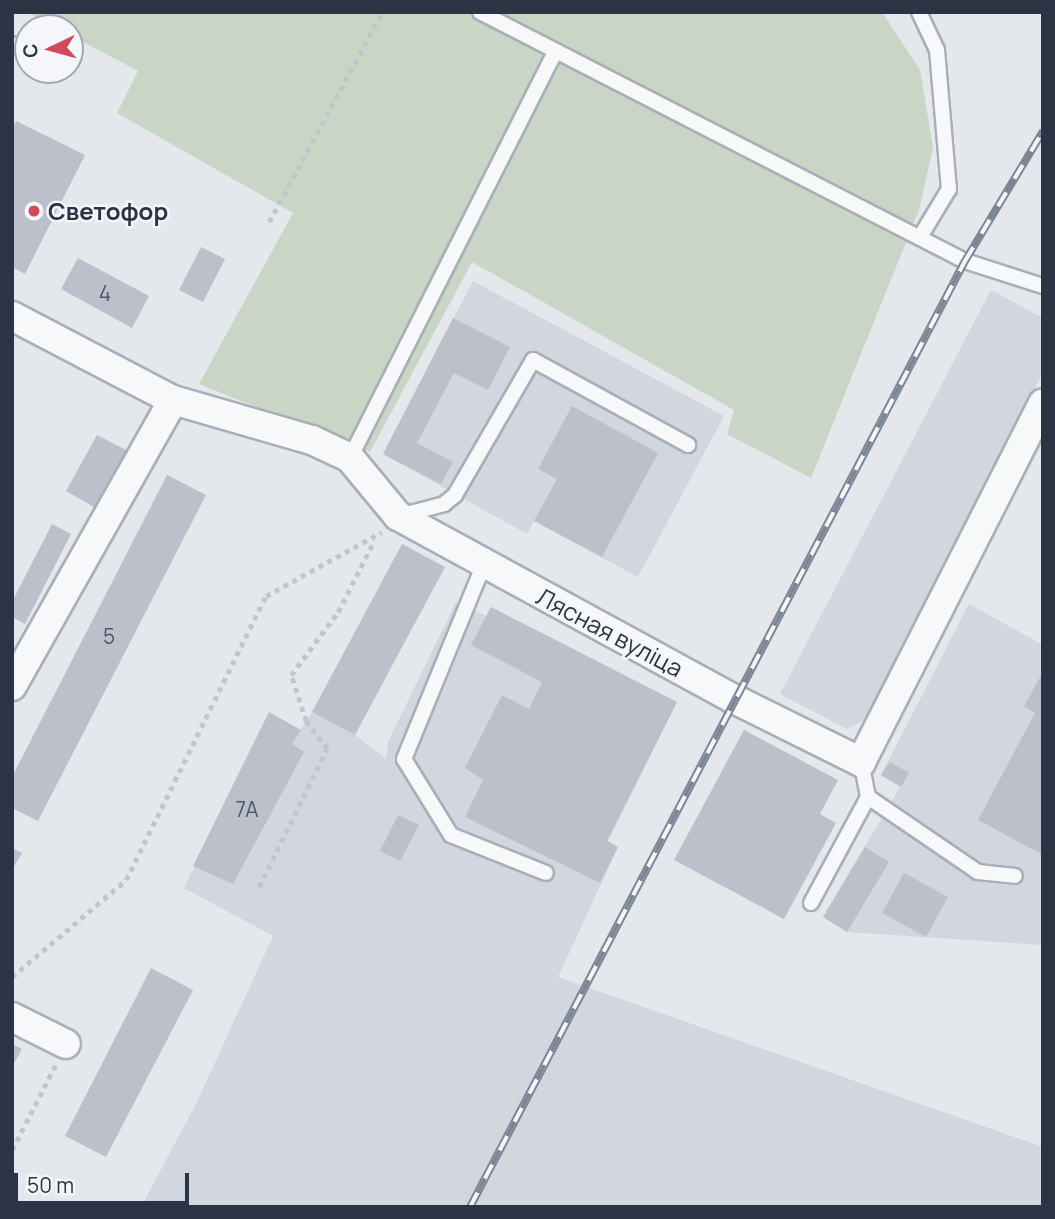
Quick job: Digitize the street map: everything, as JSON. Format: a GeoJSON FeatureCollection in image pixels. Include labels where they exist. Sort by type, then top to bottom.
{"type":"FeatureCollection","features":[{"type":"Feature","properties":{"kind":"street","name":"Лясная вуліца"},"geometry":{"type":"LineString","coordinates":[[12,316],[173,400],[312,440],[350,458],[398,516],[861,762]]}},
{"type":"Feature","properties":{"kind":"street"},"geometry":{"type":"LineString","coordinates":[[12,686],[173,400]]}},
{"type":"Feature","properties":{"kind":"street"},"geometry":{"type":"LineString","coordinates":[[861,762],[1043,403]]}},
{"type":"Feature","properties":{"kind":"street"},"geometry":{"type":"LineString","coordinates":[[12,1017],[66,1044]]}},
{"type":"Feature","properties":{"kind":"lane"},"geometry":{"type":"LineString","coordinates":[[480,12],[965,261],[1043,286]]}},
{"type":"Feature","properties":{"kind":"lane"},"geometry":{"type":"LineString","coordinates":[[919,12],[937,50],[949,189],[920,237]]}},
{"type":"Feature","properties":{"kind":"lane"},"geometry":{"type":"LineString","coordinates":[[350,458],[556,51]]}},
{"type":"Feature","properties":{"kind":"lane"},"geometry":{"type":"LineString","coordinates":[[398,516],[444,504],[455,495],[533,360],[688,445]]}},
{"type":"Feature","properties":{"kind":"lane"},"geometry":{"type":"LineString","coordinates":[[484,564],[404,759],[451,835],[546,873]]}},
{"type":"Feature","properties":{"kind":"lane"},"geometry":{"type":"LineString","coordinates":[[811,903],[868,797],[861,762]]}},
{"type":"Feature","properties":{"kind":"lane"},"geometry":{"type":"LineString","coordinates":[[868,797],[978,872],[1015,876]]}},
{"type":"Feature","properties":{"kind":"path"},"geometry":{"type":"LineString","coordinates":[[269,222],[382,12]]}},
{"type":"Feature","properties":{"kind":"path"},"geometry":{"type":"LineString","coordinates":[[12,977],[127,880],[266,596],[374,540],[398,516]]}},
{"type":"Feature","properties":{"kind":"path"},"geometry":{"type":"LineString","coordinates":[[259,887],[327,749],[306,721],[291,674],[338,612],[374,540]]}},
{"type":"Feature","properties":{"kind":"path"},"geometry":{"type":"LineString","coordinates":[[12,1150],[66,1044]]}},
{"type":"Feature","properties":{"kind":"shaded area"},"geometry":{"type":"Polygon","coordinates":[[[473,281],[724,416],[638,577],[534,521],[527,534],[383,454],[473,281]]]}},
{"type":"Feature","properties":{"kind":"shaded area"},"geometry":{"type":"Polygon","coordinates":[[[991,290],[1043,318],[1043,372],[869,717],[847,729],[780,694],[991,290]]]}},
{"type":"Feature","properties":{"kind":"shaded area"},"geometry":{"type":"Polygon","coordinates":[[[456,602],[486,616],[491,607],[677,702],[608,841],[618,847],[558,977],[1043,1147],[1043,1207],[141,1207],[197,1102],[273,936],[184,888],[269,712],[300,730],[312,712],[355,735],[386,759],[388,742],[456,602]]]}},
{"type":"Feature","properties":{"kind":"shaded area"},"geometry":{"type":"Polygon","coordinates":[[[969,604],[1043,645],[1043,945],[847,932],[823,917],[900,787],[881,775],[969,604]]]}},
{"type":"Feature","properties":{"kind":"green space"},"geometry":{"type":"Polygon","coordinates":[[[27,12],[882,12],[920,70],[933,148],[919,210],[811,478],[727,434],[734,410],[472,262],[370,452],[199,384],[293,213],[117,113],[138,71],[84,42],[84,14],[27,12]]]}},
{"type":"Feature","properties":{"kind":"building","name":"Светофор"},"geometry":{"type":"Polygon","coordinates":[[[16,121],[85,155],[25,274],[12,267],[12,129],[16,121]]]}},
{"type":"Feature","properties":{"kind":"building"},"geometry":{"type":"Polygon","coordinates":[[[201,247],[225,259],[203,302],[179,290],[201,247]]]}},
{"type":"Feature","properties":{"kind":"building"},"geometry":{"type":"Polygon","coordinates":[[[78,258],[149,296],[132,328],[61,289],[78,258]]]}},
{"type":"Feature","properties":{"kind":"building"},"geometry":{"type":"Polygon","coordinates":[[[453,318],[510,347],[488,390],[454,373],[417,443],[453,462],[441,484],[383,454],[453,318]]]}},
{"type":"Feature","properties":{"kind":"building"},"geometry":{"type":"Polygon","coordinates":[[[572,406],[658,453],[602,557],[534,521],[557,479],[538,469],[572,406]]]}},
{"type":"Feature","properties":{"kind":"building"},"geometry":{"type":"Polygon","coordinates":[[[97,435],[128,451],[96,508],[66,491],[97,435]]]}},
{"type":"Feature","properties":{"kind":"building"},"geometry":{"type":"Polygon","coordinates":[[[167,475],[206,495],[38,821],[12,808],[12,777],[167,475]]]}},
{"type":"Feature","properties":{"kind":"building"},"geometry":{"type":"Polygon","coordinates":[[[52,524],[71,534],[25,624],[12,617],[12,602],[52,524]]]}},
{"type":"Feature","properties":{"kind":"building"},"geometry":{"type":"Polygon","coordinates":[[[402,544],[445,567],[355,735],[312,712],[402,544]]]}},
{"type":"Feature","properties":{"kind":"building"},"geometry":{"type":"Polygon","coordinates":[[[491,607],[677,702],[607,841],[618,847],[600,883],[465,817],[483,780],[465,768],[502,695],[529,709],[542,682],[471,645],[491,607]]]}},
{"type":"Feature","properties":{"kind":"building"},"geometry":{"type":"Polygon","coordinates":[[[1043,672],[1043,855],[978,820],[1035,713],[1024,706],[1043,672]]]}},
{"type":"Feature","properties":{"kind":"building"},"geometry":{"type":"Polygon","coordinates":[[[269,712],[301,730],[292,744],[304,752],[233,884],[193,866],[269,712]]]}},
{"type":"Feature","properties":{"kind":"building"},"geometry":{"type":"Polygon","coordinates":[[[744,730],[838,780],[820,814],[836,823],[784,919],[674,860],[744,730]]]}},
{"type":"Feature","properties":{"kind":"building"},"geometry":{"type":"Polygon","coordinates":[[[890,762],[909,773],[901,787],[881,775],[890,762]]]}},
{"type":"Feature","properties":{"kind":"building"},"geometry":{"type":"Polygon","coordinates":[[[398,815],[419,825],[400,861],[380,851],[398,815]]]}},
{"type":"Feature","properties":{"kind":"building"},"geometry":{"type":"Polygon","coordinates":[[[865,847],[889,862],[847,932],[823,917],[865,847]]]}},
{"type":"Feature","properties":{"kind":"building"},"geometry":{"type":"Polygon","coordinates":[[[12,848],[22,853],[12,870],[12,848]]]}},
{"type":"Feature","properties":{"kind":"building"},"geometry":{"type":"Polygon","coordinates":[[[904,873],[948,897],[926,937],[882,913],[904,873]]]}},
{"type":"Feature","properties":{"kind":"building"},"geometry":{"type":"Polygon","coordinates":[[[151,968],[193,990],[106,1157],[65,1136],[151,968]]]}},
{"type":"Feature","properties":{"kind":"building"},"geometry":{"type":"Polygon","coordinates":[[[12,1044],[22,1049],[12,1067],[12,1044]]]}},
{"type":"Feature","properties":{"kind":"railway"},"geometry":{"type":"LineString","coordinates":[[470,1207],[965,261],[1043,131]]}},
{"type":"Feature","properties":{"kind":"place","name":"Светофор"},"geometry":{"type":"Point","coordinates":[34,211]}}]}
